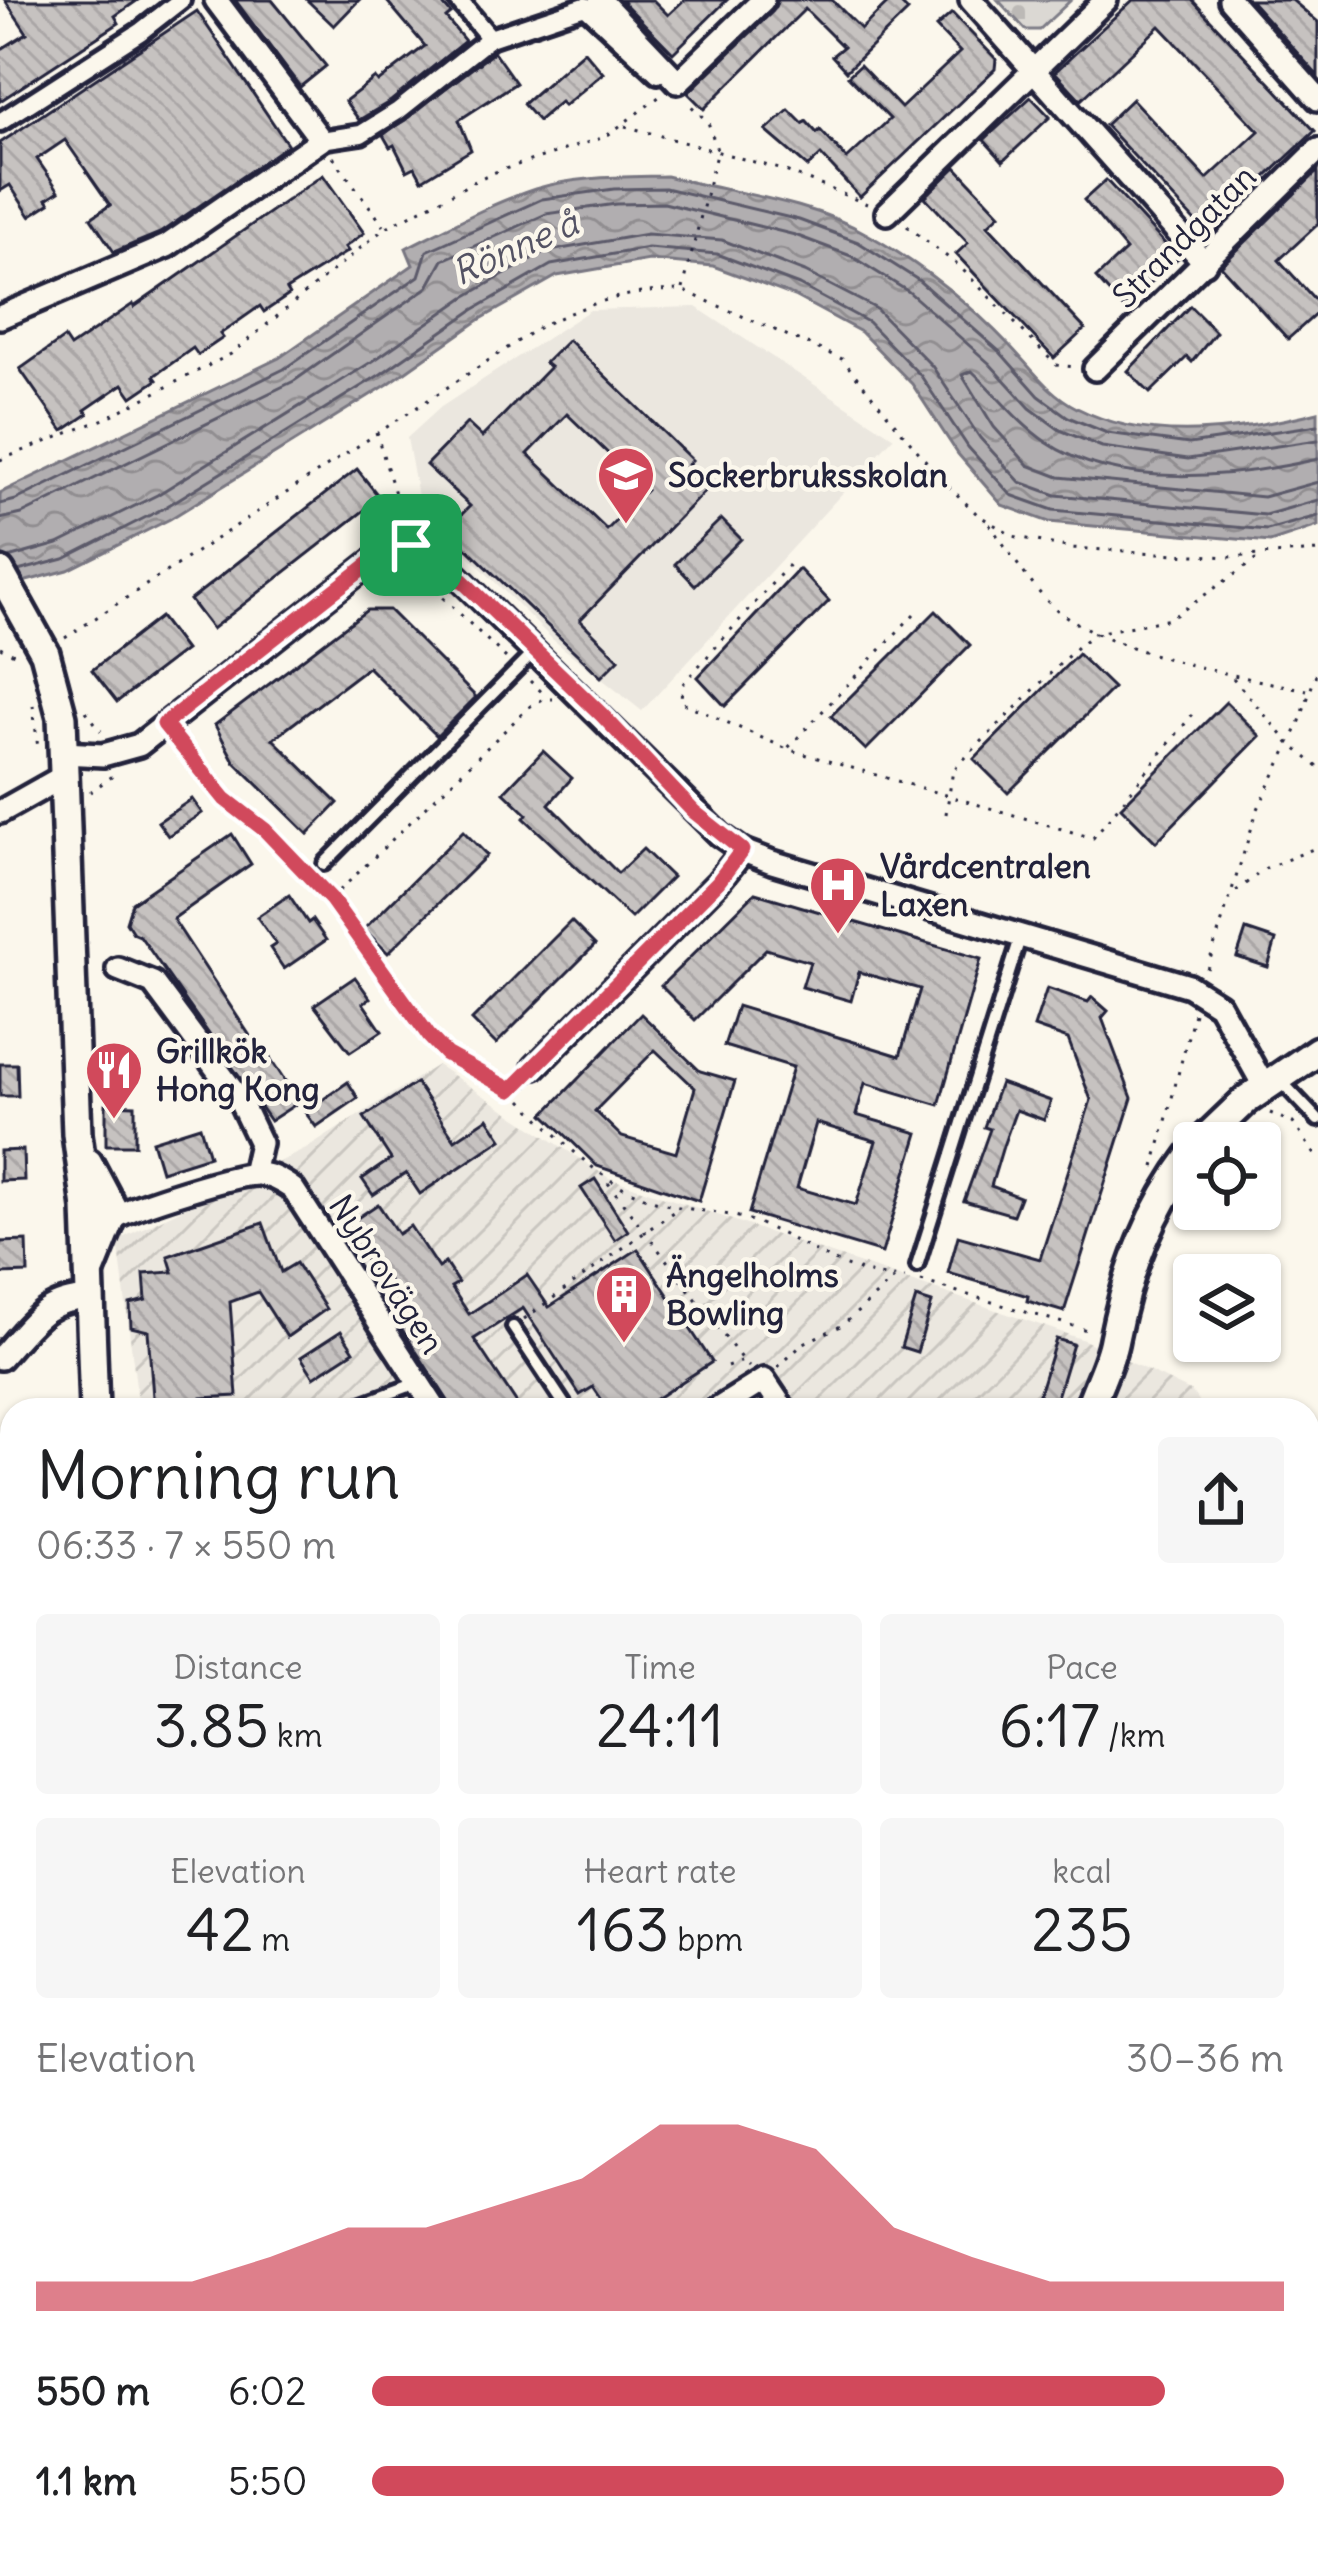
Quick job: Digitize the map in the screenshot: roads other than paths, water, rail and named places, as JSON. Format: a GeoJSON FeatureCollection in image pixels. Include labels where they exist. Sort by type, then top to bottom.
{"type":"FeatureCollection","features":[{"type":"Feature","properties":{"kind":"street"},"geometry":{"type":"LineString","coordinates":[[0,122],[140,32],[181,0]]}},
{"type":"Feature","properties":{"kind":"street"},"geometry":{"type":"LineString","coordinates":[[216,0],[321,140]]}},
{"type":"Feature","properties":{"kind":"street"},"geometry":{"type":"LineString","coordinates":[[458,0],[490,38]]}},
{"type":"Feature","properties":{"kind":"street"},"geometry":{"type":"LineString","coordinates":[[600,0],[675,84]]}},
{"type":"Feature","properties":{"kind":"street"},"geometry":{"type":"LineString","coordinates":[[675,84],[763,0]]}},
{"type":"Feature","properties":{"kind":"street"},"geometry":{"type":"LineString","coordinates":[[970,0],[1205,263]]}},
{"type":"Feature","properties":{"kind":"street"},"geometry":{"type":"LineString","coordinates":[[887,213],[1106,0]]}},
{"type":"Feature","properties":{"kind":"street"},"geometry":{"type":"LineString","coordinates":[[1230,0],[1318,99]]}},
{"type":"Feature","properties":{"kind":"street"},"geometry":{"type":"LineString","coordinates":[[0,317],[167,246],[321,140],[361,134],[398,111],[490,38],[585,6],[675,84]]}},
{"type":"Feature","properties":{"kind":"street","name":"Strandgatan"},"geometry":{"type":"LineString","coordinates":[[1096,369],[1318,150]]}},
{"type":"Feature","properties":{"kind":"street"},"geometry":{"type":"LineString","coordinates":[[0,812],[103,755],[139,745],[379,556],[411,545],[448,567],[693,811],[742,850],[1200,991],[1219,1005],[1271,1082]]}},
{"type":"Feature","properties":{"kind":"street"},"geometry":{"type":"LineString","coordinates":[[0,572],[55,681],[62,717],[77,1134],[103,1213],[89,1286],[94,1398]]}},
{"type":"Feature","properties":{"kind":"street"},"geometry":{"type":"LineString","coordinates":[[536,1066],[718,882],[742,850]]}},
{"type":"Feature","properties":{"kind":"street"},"geometry":{"type":"LineString","coordinates":[[103,1213],[253,1174],[260,1143],[239,1100],[153,983],[118,969]]}},
{"type":"Feature","properties":{"kind":"street"},"geometry":{"type":"LineString","coordinates":[[1225,1122],[1271,1082],[1318,1051]]}},
{"type":"Feature","properties":{"kind":"street","name":"Nybrovägen"},"geometry":{"type":"LineString","coordinates":[[253,1174],[275,1178],[293,1189],[428,1398]]}},
{"type":"Feature","properties":{"kind":"street"},"geometry":{"type":"LineString","coordinates":[[1093,1398],[1134,1258],[1173,1184]]}},
{"type":"Feature","properties":{"kind":"street"},"geometry":{"type":"LineString","coordinates":[[0,1358],[51,1306],[89,1286]]}},
{"type":"Feature","properties":{"kind":"street"},"geometry":{"type":"LineString","coordinates":[[735,1398],[764,1380],[776,1398]]}},
{"type":"Feature","properties":{"kind":"lane"},"geometry":{"type":"LineString","coordinates":[[324,864],[536,651]]}},
{"type":"Feature","properties":{"kind":"lane"},"geometry":{"type":"LineString","coordinates":[[917,1266],[1021,935]]}},
{"type":"Feature","properties":{"kind":"lane"},"geometry":{"type":"LineString","coordinates":[[511,1090],[536,1066]]}},
{"type":"Feature","properties":{"kind":"lane"},"geometry":{"type":"LineString","coordinates":[[1271,1082],[1318,1120]]}},
{"type":"Feature","properties":{"kind":"lane"},"geometry":{"type":"LineString","coordinates":[[513,1328],[560,1398]]}},
{"type":"Feature","properties":{"kind":"lane"},"geometry":{"type":"LineString","coordinates":[[377,1398],[417,1383]]}},
{"type":"Feature","properties":{"kind":"water","name":"Rönne å"},"geometry":{"type":"Polygon","coordinates":[[[666,176],[795,205],[867,234],[960,299],[1058,396],[1105,420],[1165,431],[1196,431],[1258,425],[1318,412],[1318,526],[1270,542],[1049,522],[1002,505],[958,454],[912,384],[861,332],[794,296],[713,266],[649,260],[557,276],[479,320],[388,384],[170,519],[68,570],[0,588],[0,493],[279,358],[413,265],[406,248],[469,216],[550,185],[666,176]]]}},
{"type":"Feature","properties":{"kind":"place","name":"Sockerbruksskolan"},"geometry":{"type":"Point","coordinates":[626,526]}},
{"type":"Feature","properties":{"kind":"place","name":"Vårdcentralen Laxen"},"geometry":{"type":"Point","coordinates":[838,936]}},
{"type":"Feature","properties":{"kind":"place","name":"Grillkök Hong Kong"},"geometry":{"type":"Point","coordinates":[114,1121]}},
{"type":"Feature","properties":{"kind":"place","name":"Ängelholms Bowling"},"geometry":{"type":"Point","coordinates":[624,1345]}}]}
